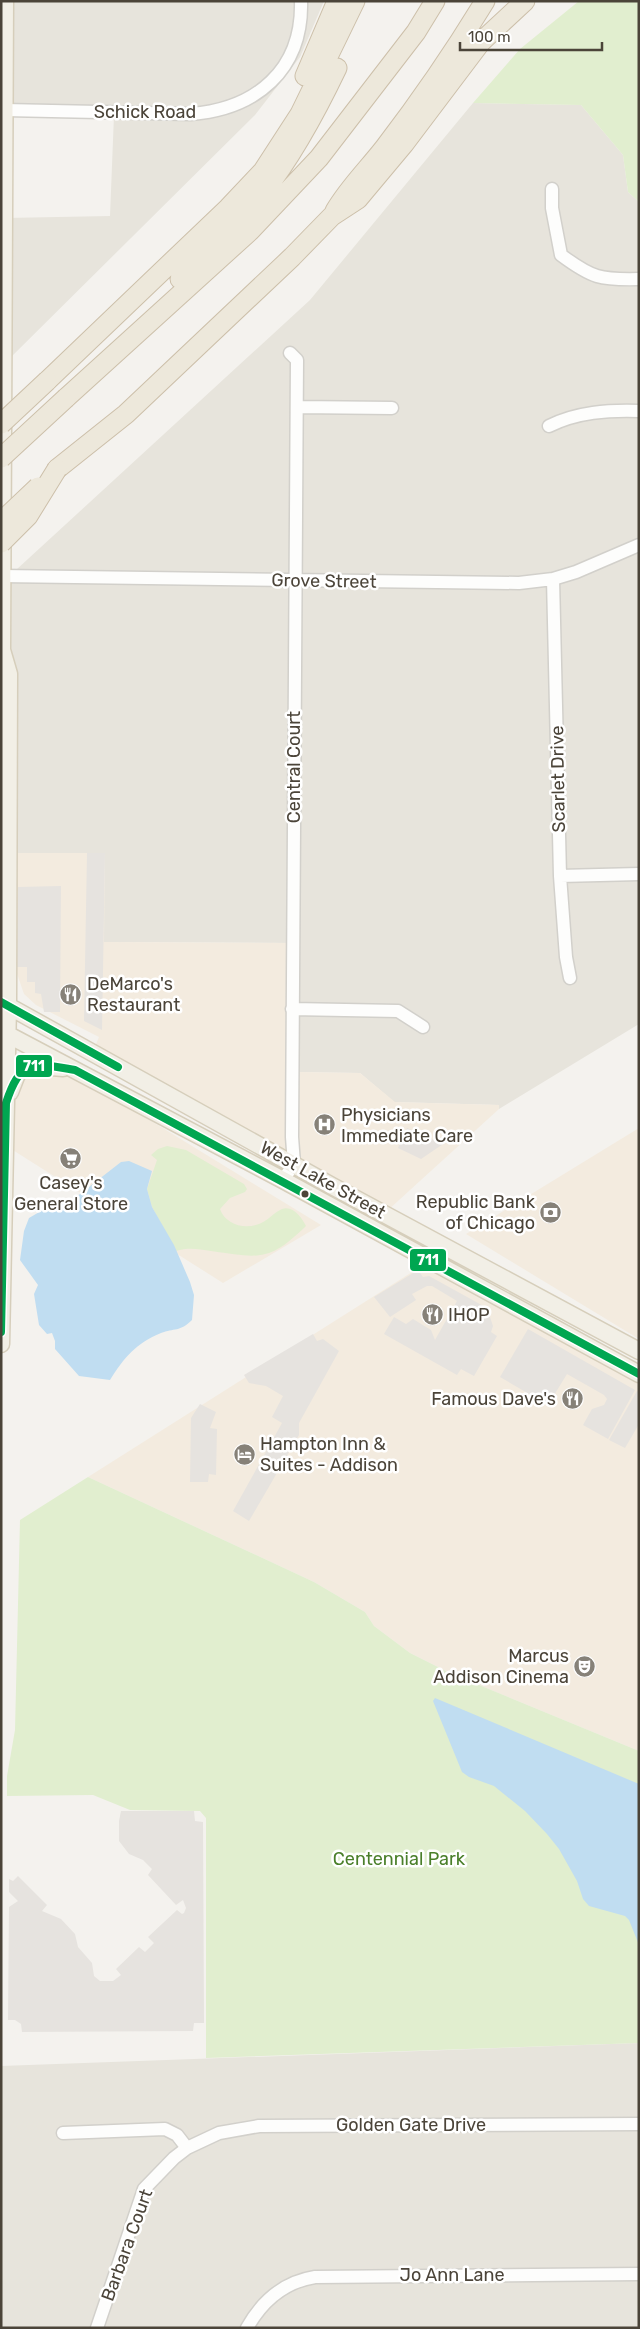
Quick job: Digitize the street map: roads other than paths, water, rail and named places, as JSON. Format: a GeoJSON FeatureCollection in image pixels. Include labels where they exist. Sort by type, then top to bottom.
{"type":"FeatureCollection","features":[{"type":"Feature","properties":{"kind":"highway"},"geometry":{"type":"LineString","coordinates":[[162,271],[264,151],[277,132],[297,96],[337,1]]}},
{"type":"Feature","properties":{"kind":"highway"},"geometry":{"type":"LineString","coordinates":[[1,424],[228,208],[263,171],[300,114],[355,1]]}},
{"type":"Feature","properties":{"kind":"highway"},"geometry":{"type":"LineString","coordinates":[[140,333],[165,293],[242,217],[278,173],[319,106],[369,1]]}},
{"type":"Feature","properties":{"kind":"highway"},"geometry":{"type":"LineString","coordinates":[[1,458],[250,231],[319,158],[416,32],[435,1]]}},
{"type":"Feature","properties":{"kind":"highway"},"geometry":{"type":"LineString","coordinates":[[332,216],[347,191],[383,149],[428,89],[484,1]]}},
{"type":"Feature","properties":{"kind":"highway"},"geometry":{"type":"LineString","coordinates":[[1,522],[60,466],[126,414],[292,257],[332,216],[358,199],[404,144],[481,42],[525,1]]}},
{"type":"Feature","properties":{"kind":"highway"},"geometry":{"type":"LineString","coordinates":[[1,543],[28,516],[60,466]]}},
{"type":"Feature","properties":{"kind":"main road"},"geometry":{"type":"LineString","coordinates":[[1,1344],[6,1103],[4,1033],[8,674],[1,650],[5,1]]}},
{"type":"Feature","properties":{"kind":"main road","name":"West Lake Street"},"geometry":{"type":"LineString","coordinates":[[5,1004],[294,1164],[639,1351]]}},
{"type":"Feature","properties":{"kind":"main road","name":"West Lake Street"},"geometry":{"type":"LineString","coordinates":[[4,1033],[283,1180],[639,1374]]}},
{"type":"Feature","properties":{"kind":"main road"},"geometry":{"type":"LineString","coordinates":[[6,1103],[17,1074],[28,1065],[44,1065],[75,1070]]}},
{"type":"Feature","properties":{"kind":"street","name":"Schick Road"},"geometry":{"type":"LineString","coordinates":[[5,110],[191,114],[231,107],[248,100],[275,79],[293,50],[298,34],[301,1]]}},
{"type":"Feature","properties":{"kind":"street"},"geometry":{"type":"LineString","coordinates":[[552,189],[552,208],[561,255],[579,269],[604,280],[639,279]]}},
{"type":"Feature","properties":{"kind":"street","name":"Central Court"},"geometry":{"type":"LineString","coordinates":[[290,353],[298,360],[292,1009],[292,1137],[294,1164]]}},
{"type":"Feature","properties":{"kind":"street"},"geometry":{"type":"LineString","coordinates":[[297,407],[392,408]]}},
{"type":"Feature","properties":{"kind":"street"},"geometry":{"type":"LineString","coordinates":[[550,426],[565,418],[602,412],[639,412]]}},
{"type":"Feature","properties":{"kind":"street","name":"Grove Street"},"geometry":{"type":"LineString","coordinates":[[2,576],[488,584],[553,579],[576,572],[639,545]]}},
{"type":"Feature","properties":{"kind":"street","name":"Scarlet Drive"},"geometry":{"type":"LineString","coordinates":[[553,579],[560,876],[566,957],[570,978]]}},
{"type":"Feature","properties":{"kind":"street"},"geometry":{"type":"LineString","coordinates":[[560,876],[639,874]]}},
{"type":"Feature","properties":{"kind":"street"},"geometry":{"type":"LineString","coordinates":[[292,1009],[398,1011],[423,1027]]}},
{"type":"Feature","properties":{"kind":"street"},"geometry":{"type":"LineString","coordinates":[[283,1180],[294,1164]]}},
{"type":"Feature","properties":{"kind":"street","name":"Golden Gate Drive"},"geometry":{"type":"LineString","coordinates":[[187,2148],[219,2133],[258,2126],[639,2124]]}},
{"type":"Feature","properties":{"kind":"street"},"geometry":{"type":"LineString","coordinates":[[63,2133],[165,2129],[176,2135],[187,2148]]}},
{"type":"Feature","properties":{"kind":"street","name":"Barbara Court"},"geometry":{"type":"LineString","coordinates":[[97,2328],[144,2189],[159,2172],[187,2148]]}},
{"type":"Feature","properties":{"kind":"street","name":"Jo Ann Lane"},"geometry":{"type":"LineString","coordinates":[[247,2328],[258,2309],[271,2296],[298,2281],[315,2277],[639,2274]]}},
{"type":"Feature","properties":{"kind":"water"},"geometry":{"type":"Polygon","coordinates":[[[129,1161],[152,1171],[147,1189],[152,1207],[174,1245],[190,1282],[194,1295],[192,1320],[184,1326],[161,1333],[144,1341],[131,1352],[110,1380],[79,1376],[55,1349],[52,1333],[47,1334],[39,1325],[34,1294],[38,1285],[20,1260],[24,1231],[29,1218],[53,1204],[71,1201],[121,1162],[129,1161]]]}},
{"type":"Feature","properties":{"kind":"water"},"geometry":{"type":"Polygon","coordinates":[[[435,1698],[639,1784],[639,1945],[629,1920],[625,1916],[589,1906],[583,1899],[577,1881],[559,1849],[525,1811],[494,1786],[469,1777],[462,1772],[433,1701],[435,1698]]]}},
{"type":"Feature","properties":{"kind":"place","name":"DeMarco's Restaurant"},"geometry":{"type":"Point","coordinates":[71,994]}},
{"type":"Feature","properties":{"kind":"place","name":"Physicians Immediate Care"},"geometry":{"type":"Point","coordinates":[325,1125]}},
{"type":"Feature","properties":{"kind":"place","name":"Casey's General Store"},"geometry":{"type":"Point","coordinates":[71,1158]}},
{"type":"Feature","properties":{"kind":"place","name":"Republic Bank of Chicago"},"geometry":{"type":"Point","coordinates":[551,1212]}},
{"type":"Feature","properties":{"kind":"place","name":"IHOP"},"geometry":{"type":"Point","coordinates":[432,1315]}},
{"type":"Feature","properties":{"kind":"place","name":"Famous Dave's"},"geometry":{"type":"Point","coordinates":[572,1399]}},
{"type":"Feature","properties":{"kind":"place","name":"Hampton Inn & Suites - Addison"},"geometry":{"type":"Point","coordinates":[244,1454]}},
{"type":"Feature","properties":{"kind":"place","name":"Marcus Addison Cinema"},"geometry":{"type":"Point","coordinates":[585,1666]}},
{"type":"Feature","properties":{"kind":"park label","name":"Centennial Park"},"geometry":{"type":"Point","coordinates":[399,1859]}}]}
